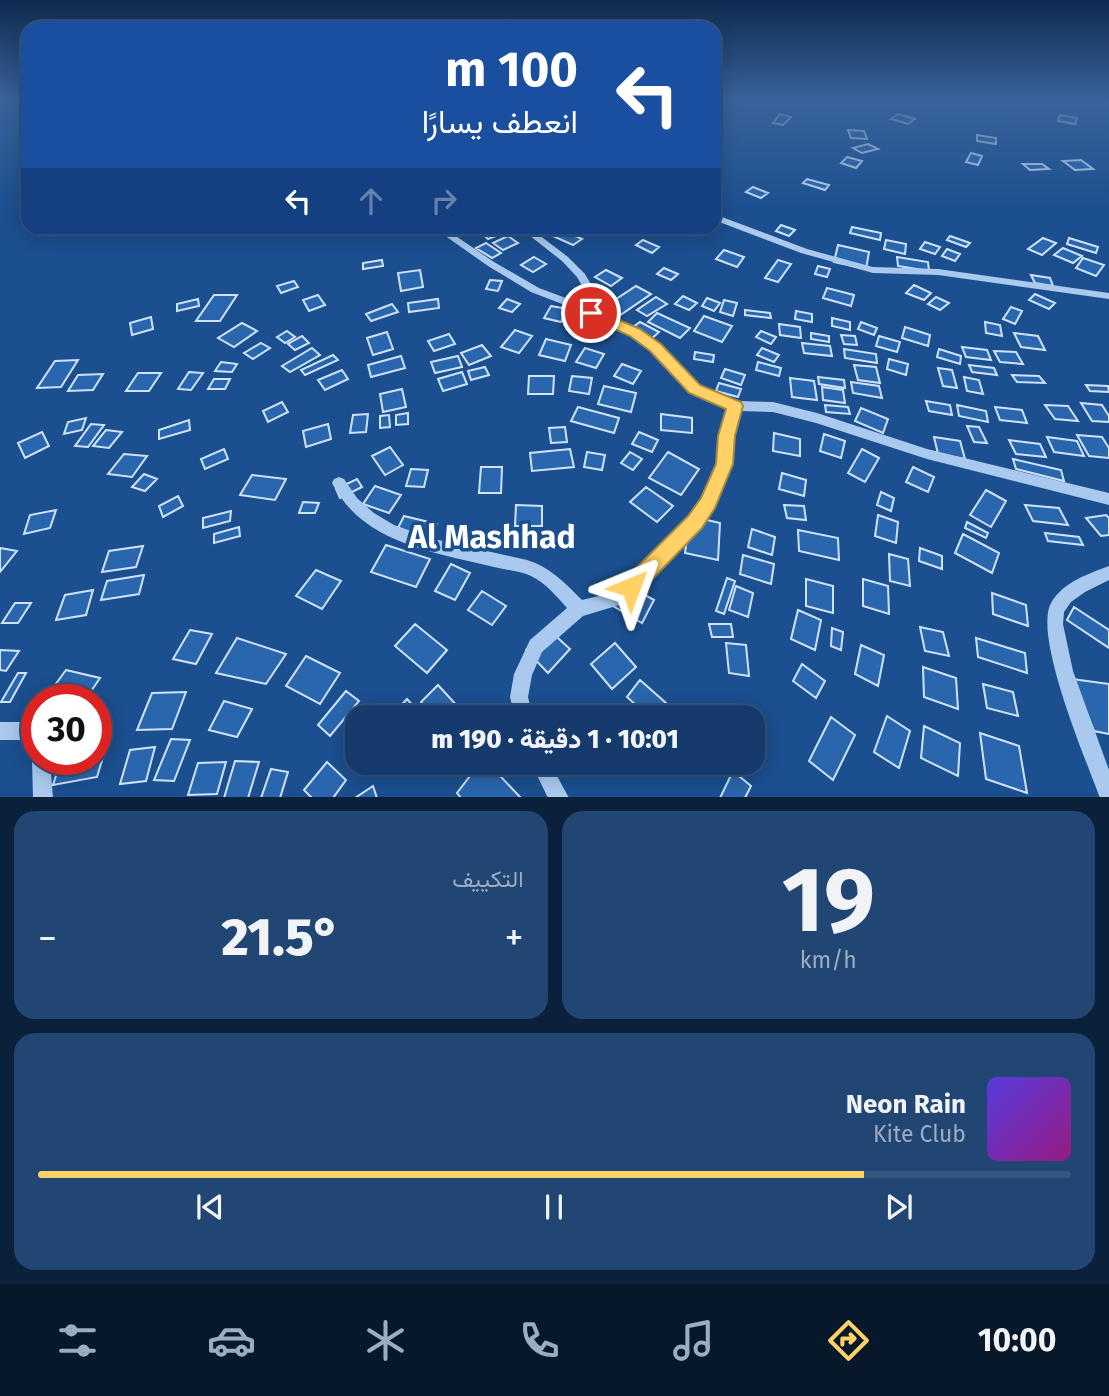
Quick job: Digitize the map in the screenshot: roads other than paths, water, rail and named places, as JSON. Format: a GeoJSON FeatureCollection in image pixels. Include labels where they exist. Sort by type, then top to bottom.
{"type":"FeatureCollection","features":[{"type":"Feature","properties":{"kind":"street"},"geometry":{"type":"LineString","coordinates":[[721,220],[804,251],[873,271],[937,272],[1109,296]]}},
{"type":"Feature","properties":{"kind":"street"},"geometry":{"type":"LineString","coordinates":[[449,235],[535,290],[605,317],[635,332],[655,348],[694,389],[735,406],[773,408],[817,418],[927,454],[1109,499]]}},
{"type":"Feature","properties":{"kind":"street"},"geometry":{"type":"LineString","coordinates":[[533,235],[565,259],[581,276],[605,317]]}},
{"type":"Feature","properties":{"kind":"street"},"geometry":{"type":"LineString","coordinates":[[521,705],[519,697],[523,674],[536,646],[579,609],[620,598],[695,522],[708,502],[724,464],[727,436],[735,406]]}},
{"type":"Feature","properties":{"kind":"street"},"geometry":{"type":"LineString","coordinates":[[339,483],[347,500],[370,519],[393,531],[439,547],[538,571],[579,609]]}},
{"type":"Feature","properties":{"kind":"street"},"geometry":{"type":"LineString","coordinates":[[1109,573],[1083,584],[1063,600],[1053,622],[1060,658],[1103,762],[1109,796]]}},
{"type":"Feature","properties":{"kind":"street"},"geometry":{"type":"LineString","coordinates":[[0,731],[21,732]]}},
{"type":"Feature","properties":{"kind":"street"},"geometry":{"type":"LineString","coordinates":[[42,775],[43,797]]}},
{"type":"Feature","properties":{"kind":"street"},"geometry":{"type":"LineString","coordinates":[[547,775],[559,797]]}},
{"type":"Feature","properties":{"kind":"district","name":"Al Mashhad"},"geometry":{"type":"Point","coordinates":[492,537]}}]}
